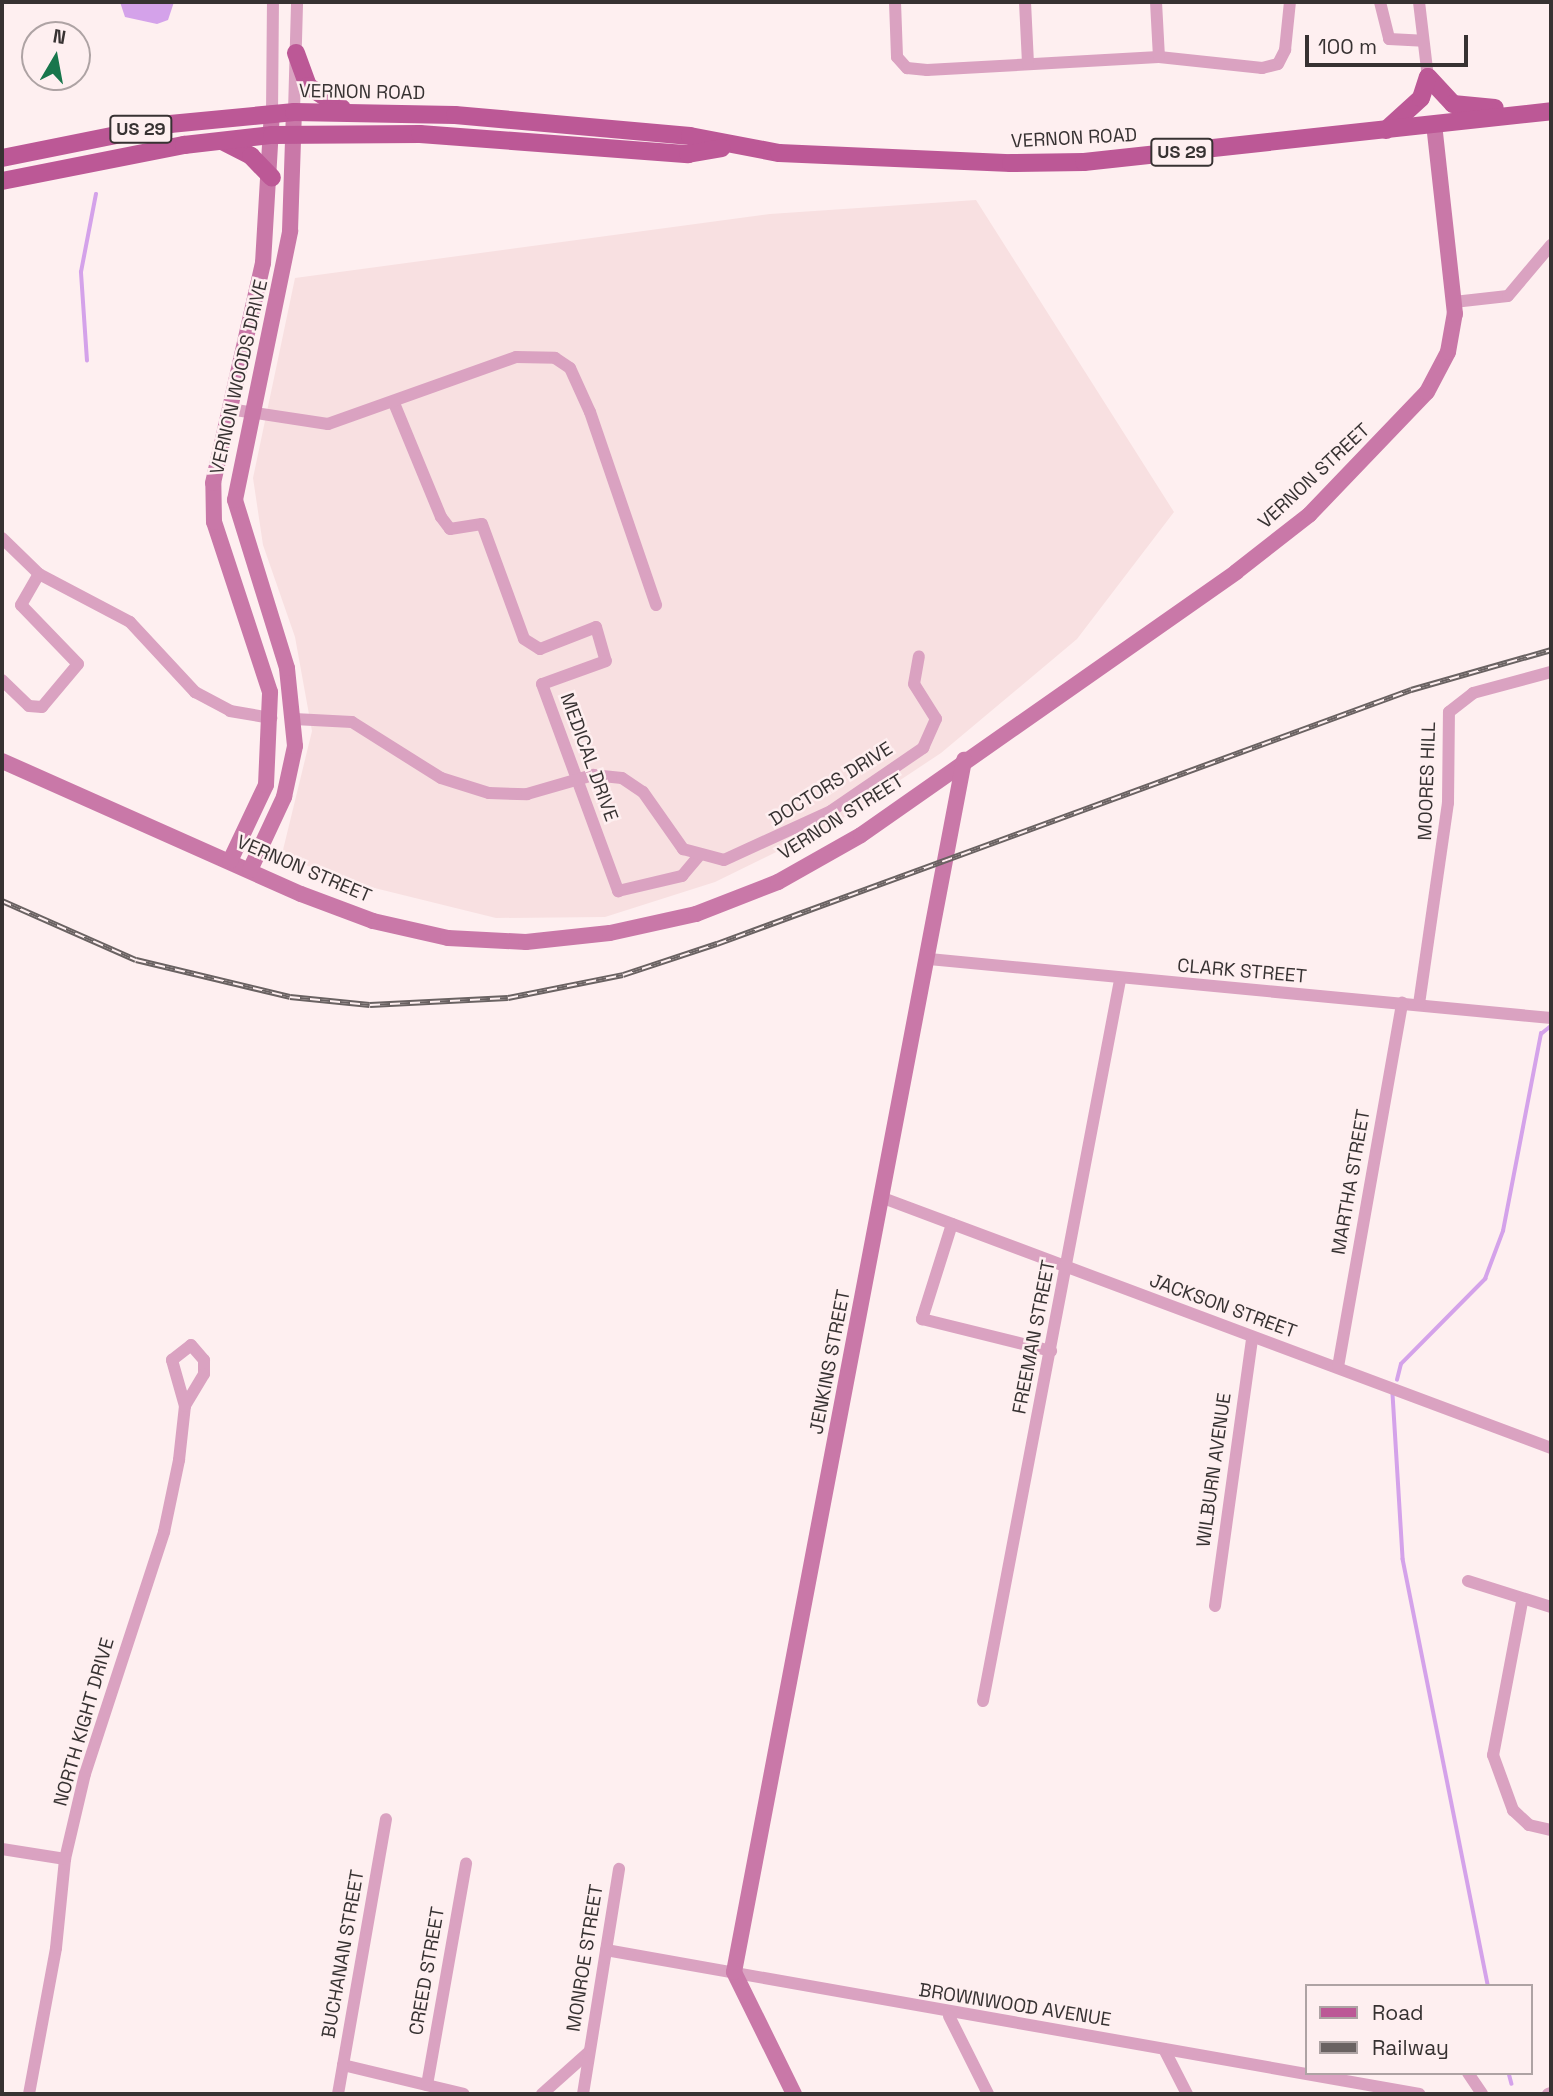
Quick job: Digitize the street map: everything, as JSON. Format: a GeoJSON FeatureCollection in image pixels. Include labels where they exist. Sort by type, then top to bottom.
{"type":"FeatureCollection","features":[{"type":"Feature","properties":{"kind":"main road"},"geometry":{"type":"LineString","coordinates":[[296,53],[308,86],[349,111]]}},
{"type":"Feature","properties":{"kind":"main road"},"geometry":{"type":"LineString","coordinates":[[1385,131],[1408,115],[1428,76],[1453,104],[1549,111]]}},
{"type":"Feature","properties":{"kind":"main road","name":"VERNON ROAD"},"geometry":{"type":"LineString","coordinates":[[2,158],[124,131],[293,112],[349,111],[690,136],[724,147],[896,161],[1084,162],[1549,111]]}},
{"type":"Feature","properties":{"kind":"main road","name":"VERNON ROAD"},"geometry":{"type":"LineString","coordinates":[[2,181],[219,139],[272,135],[465,136],[688,154],[724,147]]}},
{"type":"Feature","properties":{"kind":"main road"},"geometry":{"type":"LineString","coordinates":[[219,139],[251,156],[272,178]]}},
{"type":"Feature","properties":{"kind":"street","name":"VERNON WOODS DRIVE"},"geometry":{"type":"LineString","coordinates":[[230,861],[266,785],[271,718],[262,662],[214,522],[215,469],[263,263],[272,178],[273,2]]}},
{"type":"Feature","properties":{"kind":"street","name":"VERNON WOODS DRIVE"},"geometry":{"type":"LineString","coordinates":[[250,870],[288,785],[295,719],[287,668],[236,512],[237,473],[283,277],[295,135],[293,112],[297,2]]}},
{"type":"Feature","properties":{"kind":"street"},"geometry":{"type":"LineString","coordinates":[[895,2],[897,57],[907,68],[1159,57],[1262,68],[1278,64],[1290,2]]}},
{"type":"Feature","properties":{"kind":"street"},"geometry":{"type":"LineString","coordinates":[[1025,2],[1028,64]]}},
{"type":"Feature","properties":{"kind":"street"},"geometry":{"type":"LineString","coordinates":[[1156,2],[1159,57]]}},
{"type":"Feature","properties":{"kind":"street"},"geometry":{"type":"LineString","coordinates":[[1380,2],[1389,39],[1423,41]]}},
{"type":"Feature","properties":{"kind":"street"},"geometry":{"type":"LineString","coordinates":[[1419,2],[1428,76]]}},
{"type":"Feature","properties":{"kind":"street","name":"VERNON STREET"},"geometry":{"type":"LineString","coordinates":[[2,761],[349,913],[423,933],[499,942],[610,933],[696,914],[778,882],[861,835],[1309,515],[1436,379],[1452,340],[1454,302],[1434,125]]}},
{"type":"Feature","properties":{"kind":"street"},"geometry":{"type":"LineString","coordinates":[[1454,302],[1508,296],[1551,245]]}},
{"type":"Feature","properties":{"kind":"street"},"geometry":{"type":"LineString","coordinates":[[229,409],[328,424],[533,353],[570,368],[656,606]]}},
{"type":"Feature","properties":{"kind":"street","name":"MEDICAL DRIVE"},"geometry":{"type":"LineString","coordinates":[[394,403],[441,517],[450,529],[482,524],[524,639],[540,649],[596,627],[606,661],[542,684],[618,891],[682,876],[698,857]]}},
{"type":"Feature","properties":{"kind":"street"},"geometry":{"type":"LineString","coordinates":[[2,538],[39,574],[118,613],[206,699],[271,718],[341,719],[362,726],[433,773],[489,793],[527,794],[576,779],[610,775],[634,784],[671,837],[698,857]]}},
{"type":"Feature","properties":{"kind":"street"},"geometry":{"type":"LineString","coordinates":[[2,680],[29,706],[42,707],[78,664],[21,605],[39,574]]}},
{"type":"Feature","properties":{"kind":"street","name":"DOCTORS DRIVE"},"geometry":{"type":"LineString","coordinates":[[698,857],[733,859],[778,840],[923,748],[936,719],[914,684],[919,656]]}},
{"type":"Feature","properties":{"kind":"street","name":"MOORES HILL"},"geometry":{"type":"LineString","coordinates":[[1419,1004],[1448,803],[1449,712],[1473,693],[1551,671]]}},
{"type":"Feature","properties":{"kind":"street","name":"JENKINS STREET"},"geometry":{"type":"LineString","coordinates":[[734,1972],[929,959],[964,760]]}},
{"type":"Feature","properties":{"kind":"street","name":"CLARK STREET"},"geometry":{"type":"LineString","coordinates":[[929,959],[1120,980],[1419,1004],[1551,1018]]}},
{"type":"Feature","properties":{"kind":"street","name":"FREEMAN STREET"},"geometry":{"type":"LineString","coordinates":[[983,1701],[1120,980]]}},
{"type":"Feature","properties":{"kind":"street","name":"MARTHA STREET"},"geometry":{"type":"LineString","coordinates":[[1338,1367],[1402,1003]]}},
{"type":"Feature","properties":{"kind":"street","name":"JACKSON STREET"},"geometry":{"type":"LineString","coordinates":[[883,1198],[1252,1339],[1338,1367],[1551,1448]]}},
{"type":"Feature","properties":{"kind":"street"},"geometry":{"type":"LineString","coordinates":[[952,1224],[922,1319],[1051,1351]]}},
{"type":"Feature","properties":{"kind":"street","name":"WILBURN AVENUE"},"geometry":{"type":"LineString","coordinates":[[1215,1606],[1252,1339]]}},
{"type":"Feature","properties":{"kind":"street","name":"NORTH KIGHT DRIVE"},"geometry":{"type":"LineString","coordinates":[[29,2094],[57,1948],[65,1859],[103,1713],[164,1532],[185,1406]]}},
{"type":"Feature","properties":{"kind":"street"},"geometry":{"type":"LineString","coordinates":[[1468,1581],[1522,1602],[1551,1607]]}},
{"type":"Feature","properties":{"kind":"street"},"geometry":{"type":"LineString","coordinates":[[1522,1602],[1493,1755],[1513,1810],[1529,1825],[1551,1830]]}},
{"type":"Feature","properties":{"kind":"street","name":"BUCHANAN STREET"},"geometry":{"type":"LineString","coordinates":[[338,2094],[386,1819]]}},
{"type":"Feature","properties":{"kind":"street"},"geometry":{"type":"LineString","coordinates":[[2,1849],[65,1859]]}},
{"type":"Feature","properties":{"kind":"street","name":"CREED STREET"},"geometry":{"type":"LineString","coordinates":[[427,2085],[466,1863]]}},
{"type":"Feature","properties":{"kind":"street","name":"MONROE STREET"},"geometry":{"type":"LineString","coordinates":[[583,2094],[619,1869]]}},
{"type":"Feature","properties":{"kind":"street","name":"BROWNWOOD AVENUE"},"geometry":{"type":"LineString","coordinates":[[606,1950],[734,1972],[949,2016],[1304,2074]]}},
{"type":"Feature","properties":{"kind":"street"},"geometry":{"type":"LineString","coordinates":[[734,1972],[794,2094]]}},
{"type":"Feature","properties":{"kind":"street"},"geometry":{"type":"LineString","coordinates":[[949,2016],[988,2094]]}},
{"type":"Feature","properties":{"kind":"street"},"geometry":{"type":"LineString","coordinates":[[1164,2049],[1187,2094]]}},
{"type":"Feature","properties":{"kind":"street","name":"MONROE STREET"},"geometry":{"type":"LineString","coordinates":[[542,2094],[589,2052]]}},
{"type":"Feature","properties":{"kind":"street"},"geometry":{"type":"LineString","coordinates":[[343,2065],[464,2094]]}},
{"type":"Feature","properties":{"kind":"street","name":"BROWNWOOD AVENUE"},"geometry":{"type":"LineString","coordinates":[[1311,2075],[1419,2094]]}},
{"type":"Feature","properties":{"kind":"street"},"geometry":{"type":"LineString","coordinates":[[1469,2075],[1482,2094]]}},
{"type":"Feature","properties":{"kind":"shaded area"},"geometry":{"type":"Polygon","coordinates":[[[120,2],[174,2],[168,20],[157,24],[125,17],[120,2]]]}},
{"type":"Feature","properties":{"kind":"shaded area"},"geometry":{"type":"Polygon","coordinates":[[[976,200],[1174,512],[1077,639],[941,753],[837,822],[715,882],[605,917],[496,918],[334,878],[282,854],[312,731],[295,637],[263,545],[253,478],[295,278],[770,214],[976,200]]]}},
{"type":"Feature","properties":{"kind":"waterway"},"geometry":{"type":"LineString","coordinates":[[87,361],[81,272],[96,194]]}},
{"type":"Feature","properties":{"kind":"waterway"},"geometry":{"type":"LineString","coordinates":[[1397,1380],[1401,1364],[1485,1279],[1503,1231],[1541,1034],[1551,1026]]}},
{"type":"Feature","properties":{"kind":"waterway"},"geometry":{"type":"LineString","coordinates":[[1393,1394],[1403,1559],[1488,1984]]}},
{"type":"Feature","properties":{"kind":"waterway"},"geometry":{"type":"LineString","coordinates":[[1510,2075],[1512,2084]]}},
{"type":"Feature","properties":{"kind":"railway"},"geometry":{"type":"LineString","coordinates":[[2,901],[136,960],[290,997],[370,1005],[508,998],[623,975],[717,944],[1411,690],[1551,650]]}}]}
